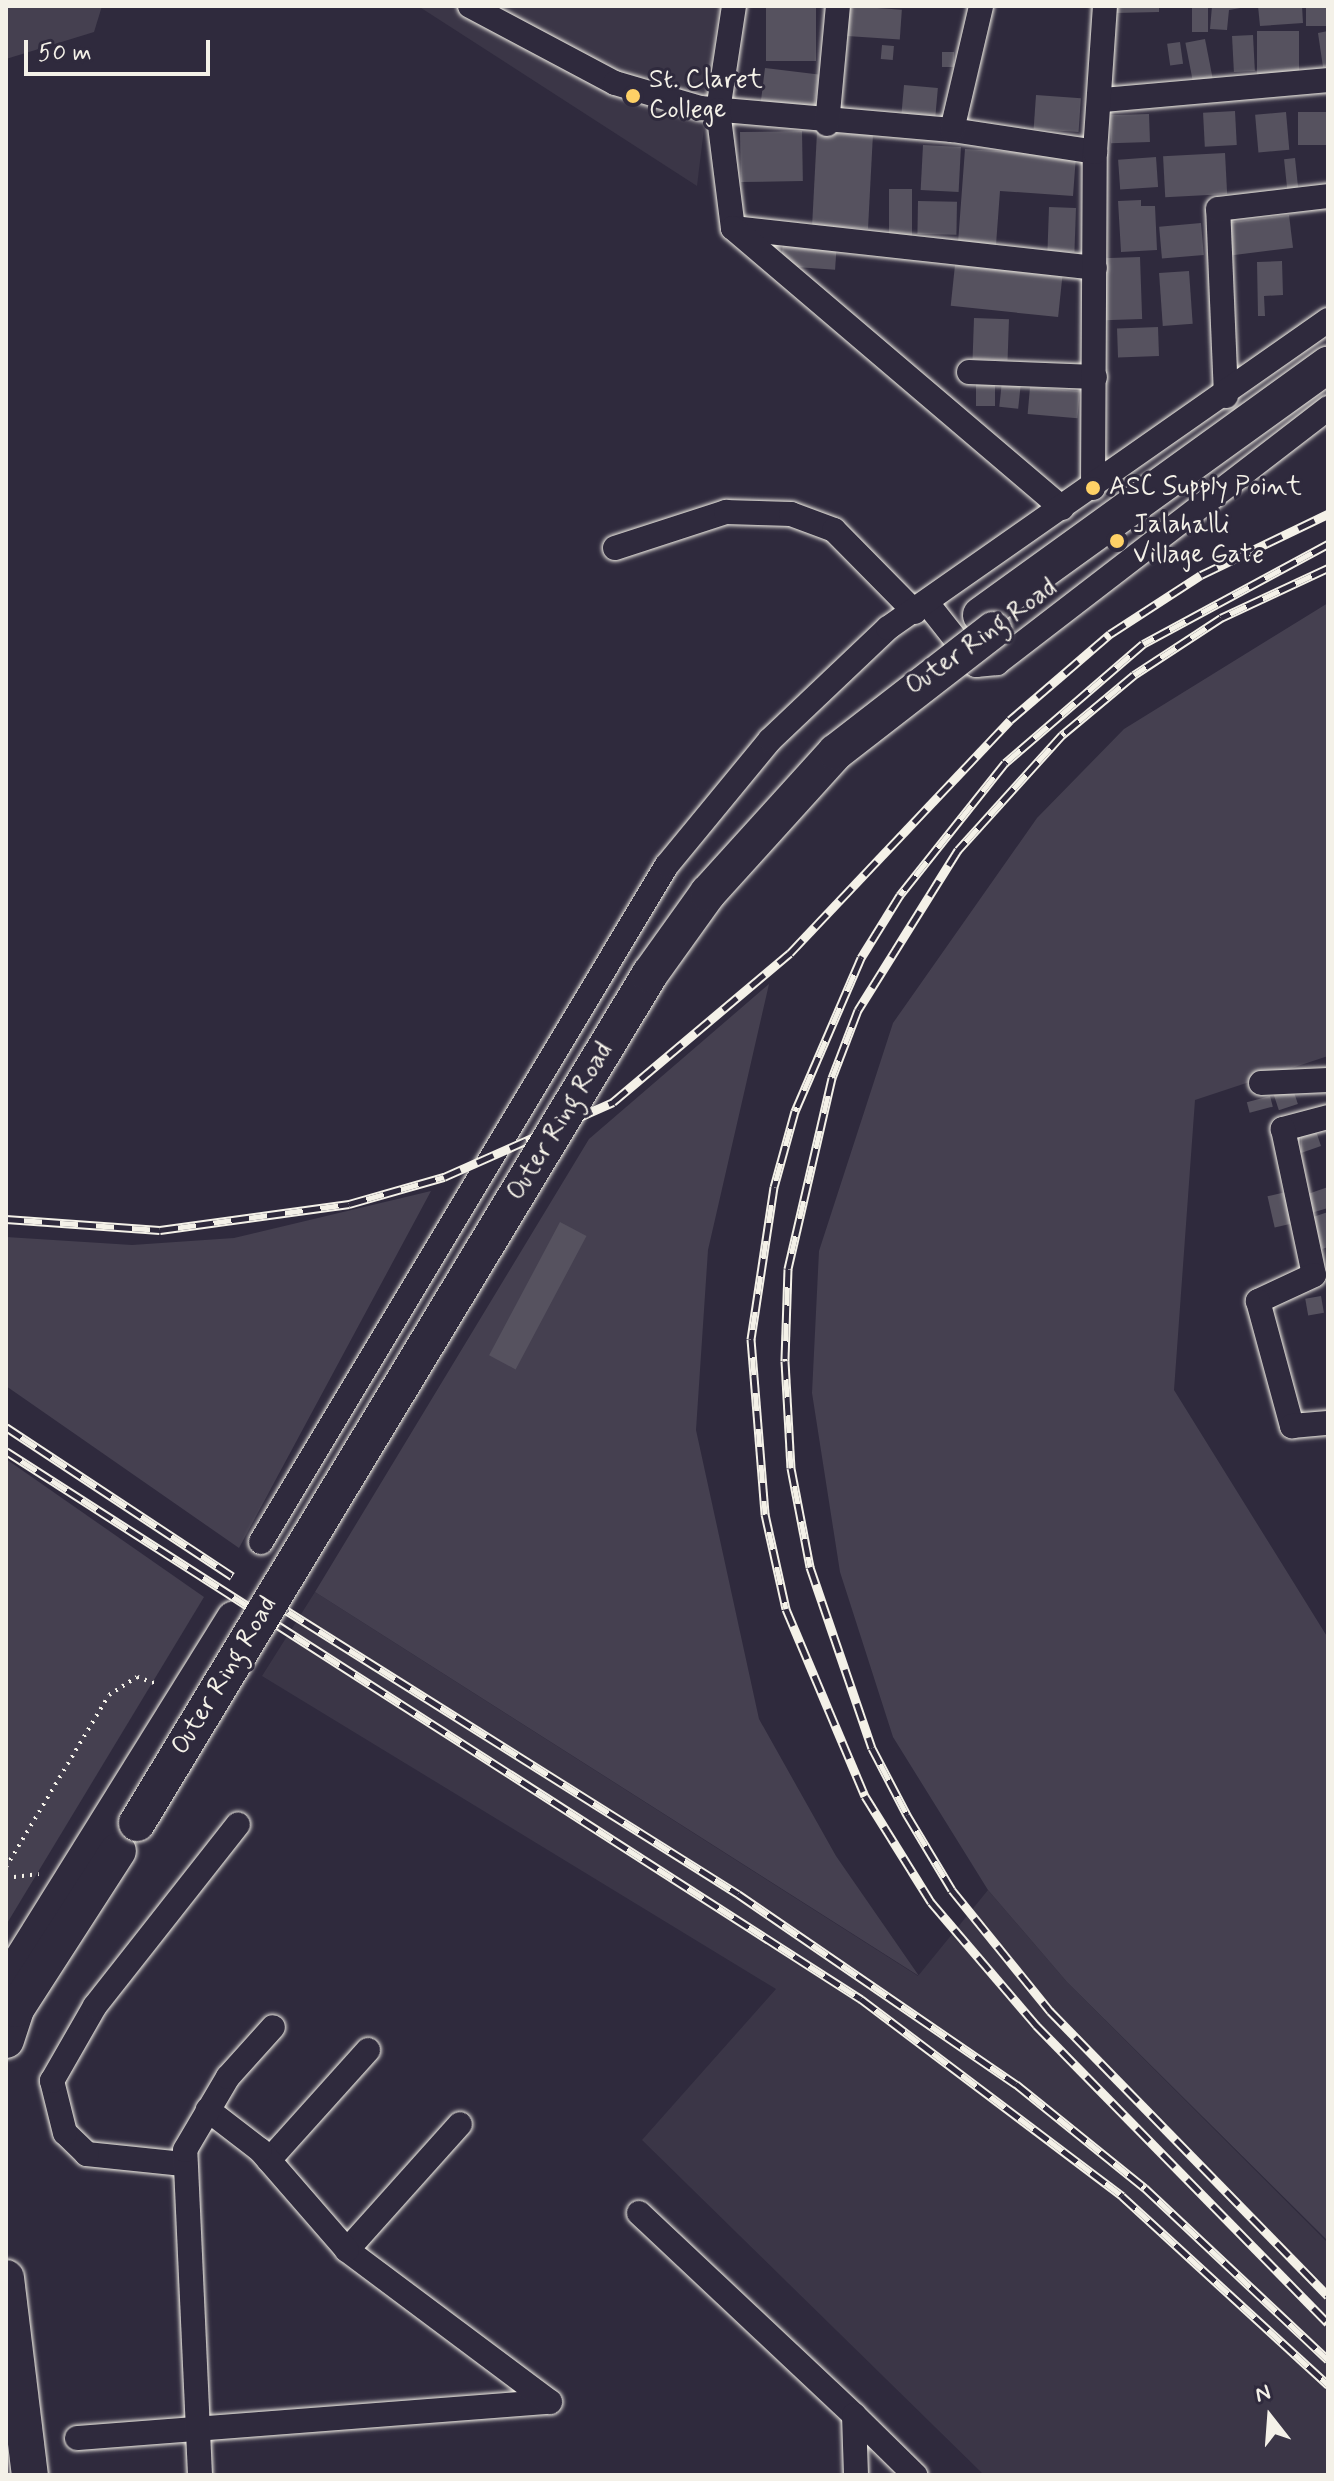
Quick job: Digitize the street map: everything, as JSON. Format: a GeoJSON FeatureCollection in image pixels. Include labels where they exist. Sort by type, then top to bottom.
{"type":"FeatureCollection","features":[{"type":"Feature","properties":{"kind":"highway","name":"Outer Ring Road"},"geometry":{"type":"LineString","coordinates":[[6,2040],[16,2009],[126,1818],[650,974],[708,893],[836,752],[987,622],[1328,365]]}},
{"type":"Feature","properties":{"kind":"highway","name":"Outer Ring Road"},"geometry":{"type":"LineString","coordinates":[[987,622],[1328,392]]}},
{"type":"Feature","properties":{"kind":"highway","name":"Outer Ring Road"},"geometry":{"type":"LineString","coordinates":[[6,1986],[126,1818]]}},
{"type":"Feature","properties":{"kind":"highway"},"geometry":{"type":"LineString","coordinates":[[6,2278],[30,2475]]}},
{"type":"Feature","properties":{"kind":"street"},"geometry":{"type":"LineString","coordinates":[[470,6],[615,83],[718,110],[827,124],[952,130],[1095,152]]}},
{"type":"Feature","properties":{"kind":"street"},"geometry":{"type":"LineString","coordinates":[[734,6],[718,110],[733,228],[1062,508]]}},
{"type":"Feature","properties":{"kind":"street"},"geometry":{"type":"LineString","coordinates":[[827,124],[838,6]]}},
{"type":"Feature","properties":{"kind":"street"},"geometry":{"type":"LineString","coordinates":[[952,130],[981,6]]}},
{"type":"Feature","properties":{"kind":"street"},"geometry":{"type":"LineString","coordinates":[[1093,488],[1095,152],[1104,100],[1105,6]]}},
{"type":"Feature","properties":{"kind":"street"},"geometry":{"type":"LineString","coordinates":[[1104,100],[1328,80]]}},
{"type":"Feature","properties":{"kind":"street"},"geometry":{"type":"LineString","coordinates":[[1226,396],[1218,209],[1328,196]]}},
{"type":"Feature","properties":{"kind":"street"},"geometry":{"type":"LineString","coordinates":[[733,228],[1095,268]]}},
{"type":"Feature","properties":{"kind":"street"},"geometry":{"type":"LineString","coordinates":[[261,1542],[667,865],[770,740],[921,608],[1226,396],[1328,320]]}},
{"type":"Feature","properties":{"kind":"street"},"geometry":{"type":"LineString","coordinates":[[969,372],[1095,377]]}},
{"type":"Feature","properties":{"kind":"street"},"geometry":{"type":"LineString","coordinates":[[615,548],[726,512],[791,514],[834,530],[921,608],[976,665],[997,663],[1328,408]]}},
{"type":"Feature","properties":{"kind":"street"},"geometry":{"type":"LineString","coordinates":[[1261,1083],[1328,1080]]}},
{"type":"Feature","properties":{"kind":"street"},"geometry":{"type":"LineString","coordinates":[[1328,1117],[1283,1129],[1314,1275],[1258,1301],[1292,1426],[1328,1423]]}},
{"type":"Feature","properties":{"kind":"street"},"geometry":{"type":"LineString","coordinates":[[183,2164],[87,2154],[65,2133],[52,2081],[95,2006],[238,1824]]}},
{"type":"Feature","properties":{"kind":"street"},"geometry":{"type":"LineString","coordinates":[[200,2475],[194,2434],[183,2164],[208,2110],[273,2027]]}},
{"type":"Feature","properties":{"kind":"street"},"geometry":{"type":"LineString","coordinates":[[269,2160],[368,2050]]}},
{"type":"Feature","properties":{"kind":"street"},"geometry":{"type":"LineString","coordinates":[[77,2438],[194,2434],[550,2402],[347,2250],[269,2160],[208,2110]]}},
{"type":"Feature","properties":{"kind":"street"},"geometry":{"type":"LineString","coordinates":[[347,2250],[460,2124]]}},
{"type":"Feature","properties":{"kind":"street"},"geometry":{"type":"LineString","coordinates":[[639,2213],[915,2475]]}},
{"type":"Feature","properties":{"kind":"street"},"geometry":{"type":"LineString","coordinates":[[854,2415],[856,2475]]}},
{"type":"Feature","properties":{"kind":"path"},"geometry":{"type":"LineString","coordinates":[[6,1867],[109,1695],[137,1677],[157,1684]]}},
{"type":"Feature","properties":{"kind":"path"},"geometry":{"type":"LineString","coordinates":[[6,1878],[55,1873]]}},
{"type":"Feature","properties":{"kind":"shaded area"},"geometry":{"type":"Polygon","coordinates":[[[6,6],[102,6],[94,32],[6,59],[6,6]]]}},
{"type":"Feature","properties":{"kind":"shaded area","name":"St. Claret College"},"geometry":{"type":"Polygon","coordinates":[[[418,6],[719,6],[697,186],[418,6]]]}},
{"type":"Feature","properties":{"kind":"shaded area"},"geometry":{"type":"Polygon","coordinates":[[[1328,603],[1328,1056],[1195,1100],[1174,1390],[1328,1638],[1328,2241],[1067,1982],[988,1890],[893,1737],[840,1572],[812,1393],[819,1251],[893,1023],[1037,818],[1124,729],[1328,603]]]}},
{"type":"Feature","properties":{"kind":"shaded area"},"geometry":{"type":"Polygon","coordinates":[[[769,984],[708,1250],[696,1430],[759,1719],[836,1856],[919,1976],[315,1592],[589,1139],[769,984]]]}},
{"type":"Feature","properties":{"kind":"shaded area"},"geometry":{"type":"Polygon","coordinates":[[[431,1191],[239,1548],[6,1386],[6,1237],[132,1245],[234,1238],[431,1191]]]}},
{"type":"Feature","properties":{"kind":"shaded area"},"geometry":{"type":"Polygon","coordinates":[[[6,1459],[204,1597],[6,1925],[6,1459]]]}},
{"type":"Feature","properties":{"kind":"shaded area"},"geometry":{"type":"Polygon","coordinates":[[[315,1592],[918,1976],[988,1890],[1067,1982],[1328,2243],[1328,2475],[984,2475],[642,2140],[776,1989],[262,1676],[315,1592]]]}},
{"type":"Feature","properties":{"kind":"building"},"geometry":{"type":"Polygon","coordinates":[[[766,6],[816,6],[816,61],[766,61],[766,6]]]}},
{"type":"Feature","properties":{"kind":"building"},"geometry":{"type":"Polygon","coordinates":[[[849,6],[902,10],[900,40],[847,36],[849,6]]]}},
{"type":"Feature","properties":{"kind":"building"},"geometry":{"type":"Polygon","coordinates":[[[1116,6],[1159,6],[1159,12],[1116,13],[1116,6]]]}},
{"type":"Feature","properties":{"kind":"building"},"geometry":{"type":"Polygon","coordinates":[[[1192,6],[1208,6],[1208,32],[1192,32],[1192,6]]]}},
{"type":"Feature","properties":{"kind":"building"},"geometry":{"type":"Polygon","coordinates":[[[1212,6],[1252,6],[1229,10],[1227,30],[1210,29],[1212,6]]]}},
{"type":"Feature","properties":{"kind":"building"},"geometry":{"type":"Polygon","coordinates":[[[1258,6],[1302,6],[1303,23],[1260,26],[1258,6]]]}},
{"type":"Feature","properties":{"kind":"building"},"geometry":{"type":"Polygon","coordinates":[[[1306,6],[1328,6],[1328,26],[1306,26],[1306,6]]]}},
{"type":"Feature","properties":{"kind":"building"},"geometry":{"type":"Polygon","coordinates":[[[1257,31],[1299,31],[1299,78],[1257,78],[1257,31]]]}},
{"type":"Feature","properties":{"kind":"building"},"geometry":{"type":"Polygon","coordinates":[[[1328,31],[1328,66],[1323,67],[1318,33],[1328,31]]]}},
{"type":"Feature","properties":{"kind":"building"},"geometry":{"type":"Polygon","coordinates":[[[1253,35],[1255,71],[1234,72],[1232,36],[1253,35]]]}},
{"type":"Feature","properties":{"kind":"building"},"geometry":{"type":"Polygon","coordinates":[[[1205,39],[1213,81],[1194,85],[1185,43],[1205,39]]]}},
{"type":"Feature","properties":{"kind":"building"},"geometry":{"type":"Polygon","coordinates":[[[1180,42],[1183,64],[1170,66],[1167,44],[1180,42]]]}},
{"type":"Feature","properties":{"kind":"building"},"geometry":{"type":"Polygon","coordinates":[[[882,45],[894,46],[893,60],[881,59],[882,45]]]}},
{"type":"Feature","properties":{"kind":"building"},"geometry":{"type":"Polygon","coordinates":[[[942,52],[954,52],[954,67],[942,67],[942,52]]]}},
{"type":"Feature","properties":{"kind":"building"},"geometry":{"type":"Polygon","coordinates":[[[765,68],[819,75],[814,109],[761,103],[765,68]]]}},
{"type":"Feature","properties":{"kind":"building"},"geometry":{"type":"Polygon","coordinates":[[[904,85],[938,88],[935,118],[901,115],[904,85]]]}},
{"type":"Feature","properties":{"kind":"building"},"geometry":{"type":"Polygon","coordinates":[[[1036,95],[1081,98],[1079,132],[1034,129],[1036,95]]]}},
{"type":"Feature","properties":{"kind":"building"},"geometry":{"type":"Polygon","coordinates":[[[1235,111],[1237,145],[1205,147],[1203,113],[1235,111]]]}},
{"type":"Feature","properties":{"kind":"building"},"geometry":{"type":"Polygon","coordinates":[[[1286,112],[1289,150],[1258,153],[1255,115],[1286,112]]]}},
{"type":"Feature","properties":{"kind":"building"},"geometry":{"type":"Polygon","coordinates":[[[1298,112],[1328,112],[1328,145],[1298,145],[1298,112]]]}},
{"type":"Feature","properties":{"kind":"building"},"geometry":{"type":"Polygon","coordinates":[[[1149,114],[1150,142],[1111,143],[1110,115],[1149,114]]]}},
{"type":"Feature","properties":{"kind":"building"},"geometry":{"type":"Polygon","coordinates":[[[802,131],[803,181],[741,182],[740,132],[802,131]]]}},
{"type":"Feature","properties":{"kind":"building"},"geometry":{"type":"Polygon","coordinates":[[[817,132],[873,135],[868,229],[812,226],[817,132]]]}},
{"type":"Feature","properties":{"kind":"building"},"geometry":{"type":"Polygon","coordinates":[[[923,145],[961,147],[959,192],[921,190],[923,145]]]}},
{"type":"Feature","properties":{"kind":"building"},"geometry":{"type":"Polygon","coordinates":[[[965,149],[1076,156],[1073,196],[1000,191],[996,245],[958,243],[965,149]]]}},
{"type":"Feature","properties":{"kind":"building"},"geometry":{"type":"Polygon","coordinates":[[[1225,153],[1227,194],[1165,197],[1163,156],[1225,153]]]}},
{"type":"Feature","properties":{"kind":"building"},"geometry":{"type":"Polygon","coordinates":[[[1156,157],[1158,187],[1120,190],[1118,160],[1156,157]]]}},
{"type":"Feature","properties":{"kind":"building"},"geometry":{"type":"Polygon","coordinates":[[[1295,158],[1298,188],[1287,189],[1284,159],[1295,158]]]}},
{"type":"Feature","properties":{"kind":"building"},"geometry":{"type":"Polygon","coordinates":[[[889,189],[912,189],[912,237],[889,237],[889,189]]]}},
{"type":"Feature","properties":{"kind":"building"},"geometry":{"type":"Polygon","coordinates":[[[1141,200],[1141,206],[1155,206],[1157,250],[1121,252],[1118,201],[1141,200]]]}},
{"type":"Feature","properties":{"kind":"building"},"geometry":{"type":"Polygon","coordinates":[[[918,201],[957,202],[956,235],[917,234],[918,201]]]}},
{"type":"Feature","properties":{"kind":"building"},"geometry":{"type":"Polygon","coordinates":[[[1049,207],[1076,208],[1074,252],[1047,251],[1049,207]]]}},
{"type":"Feature","properties":{"kind":"building"},"geometry":{"type":"Polygon","coordinates":[[[1289,215],[1293,248],[1229,256],[1224,223],[1289,215]]]}},
{"type":"Feature","properties":{"kind":"building"},"geometry":{"type":"Polygon","coordinates":[[[1201,223],[1204,255],[1162,259],[1159,227],[1201,223]]]}},
{"type":"Feature","properties":{"kind":"building"},"geometry":{"type":"Polygon","coordinates":[[[783,240],[837,244],[835,270],[781,266],[783,240]]]}},
{"type":"Feature","properties":{"kind":"building"},"geometry":{"type":"Polygon","coordinates":[[[1140,257],[1142,319],[1104,320],[1102,258],[1140,257]]]}},
{"type":"Feature","properties":{"kind":"building"},"geometry":{"type":"Polygon","coordinates":[[[1282,261],[1283,295],[1264,296],[1265,316],[1258,316],[1257,262],[1282,261]]]}},
{"type":"Feature","properties":{"kind":"building"},"geometry":{"type":"Polygon","coordinates":[[[955,265],[1062,276],[1058,317],[951,306],[955,265]]]}},
{"type":"Feature","properties":{"kind":"building"},"geometry":{"type":"Polygon","coordinates":[[[1189,271],[1193,324],[1163,326],[1159,273],[1189,271]]]}},
{"type":"Feature","properties":{"kind":"building"},"geometry":{"type":"Polygon","coordinates":[[[974,318],[1009,319],[1008,360],[973,359],[974,318]]]}},
{"type":"Feature","properties":{"kind":"building"},"geometry":{"type":"Polygon","coordinates":[[[1158,327],[1159,356],[1118,357],[1117,328],[1158,327]]]}},
{"type":"Feature","properties":{"kind":"building"},"geometry":{"type":"Polygon","coordinates":[[[976,375],[995,375],[995,406],[976,406],[976,375]]]}},
{"type":"Feature","properties":{"kind":"building"},"geometry":{"type":"Polygon","coordinates":[[[1002,381],[1021,383],[1018,409],[999,407],[1002,381]]]}},
{"type":"Feature","properties":{"kind":"building"},"geometry":{"type":"Polygon","coordinates":[[[1030,387],[1080,391],[1077,418],[1028,414],[1030,387]]]}},
{"type":"Feature","properties":{"kind":"building"},"geometry":{"type":"Polygon","coordinates":[[[1292,1086],[1298,1104],[1279,1110],[1273,1092],[1292,1086]]]}},
{"type":"Feature","properties":{"kind":"building"},"geometry":{"type":"Polygon","coordinates":[[[1270,1096],[1273,1107],[1250,1113],[1247,1102],[1270,1096]]]}},
{"type":"Feature","properties":{"kind":"building"},"geometry":{"type":"Polygon","coordinates":[[[1316,1131],[1321,1146],[1301,1153],[1301,1136],[1316,1131]]]}},
{"type":"Feature","properties":{"kind":"building"},"geometry":{"type":"Polygon","coordinates":[[[1328,1187],[1328,1208],[1311,1213],[1305,1195],[1328,1187]]]}},
{"type":"Feature","properties":{"kind":"building"},"geometry":{"type":"Polygon","coordinates":[[[1286,1192],[1293,1223],[1275,1227],[1267,1196],[1286,1192]]]}},
{"type":"Feature","properties":{"kind":"building"},"geometry":{"type":"Polygon","coordinates":[[[1328,1212],[1328,1247],[1322,1249],[1313,1217],[1328,1212]]]}},
{"type":"Feature","properties":{"kind":"building"},"geometry":{"type":"Polygon","coordinates":[[[560,1222],[586,1236],[516,1369],[489,1355],[560,1222]]]}},
{"type":"Feature","properties":{"kind":"building"},"geometry":{"type":"Polygon","coordinates":[[[1321,1296],[1324,1313],[1308,1316],[1305,1299],[1321,1296]]]}},
{"type":"Feature","properties":{"kind":"railway"},"geometry":{"type":"LineString","coordinates":[[6,1219],[160,1230],[349,1204],[444,1177],[613,1102],[790,953],[1010,720],[1110,634],[1201,575],[1328,514]]}},
{"type":"Feature","properties":{"kind":"railway"},"geometry":{"type":"LineString","coordinates":[[1328,544],[1143,644],[1005,763],[900,895],[861,958],[795,1111],[774,1187],[751,1339],[765,1514],[786,1609],[865,1796],[931,1902],[1036,2025],[1328,2323]]}},
{"type":"Feature","properties":{"kind":"railway"},"geometry":{"type":"LineString","coordinates":[[1328,568],[1221,618],[1134,675],[1062,735],[958,850],[858,1010],[832,1078],[788,1269],[785,1361],[791,1468],[810,1567],[872,1748],[907,1815],[952,1890],[1050,2011],[1328,2296]]}},
{"type":"Feature","properties":{"kind":"railway"},"geometry":{"type":"LineString","coordinates":[[6,1427],[232,1576]]}},
{"type":"Feature","properties":{"kind":"railway"},"geometry":{"type":"LineString","coordinates":[[6,1451],[861,1999],[1122,2196],[1328,2385]]}},
{"type":"Feature","properties":{"kind":"railway"},"geometry":{"type":"LineString","coordinates":[[273,1602],[738,1894],[1016,2084],[1145,2188],[1328,2360]]}},
{"type":"Feature","properties":{"kind":"place","name":"St. Claret College"},"geometry":{"type":"Point","coordinates":[633,96]}},
{"type":"Feature","properties":{"kind":"place","name":"ASC Supply Point"},"geometry":{"type":"Point","coordinates":[1093,488]}},
{"type":"Feature","properties":{"kind":"place","name":"Jalahalli Village Gate"},"geometry":{"type":"Point","coordinates":[1117,541]}}]}
